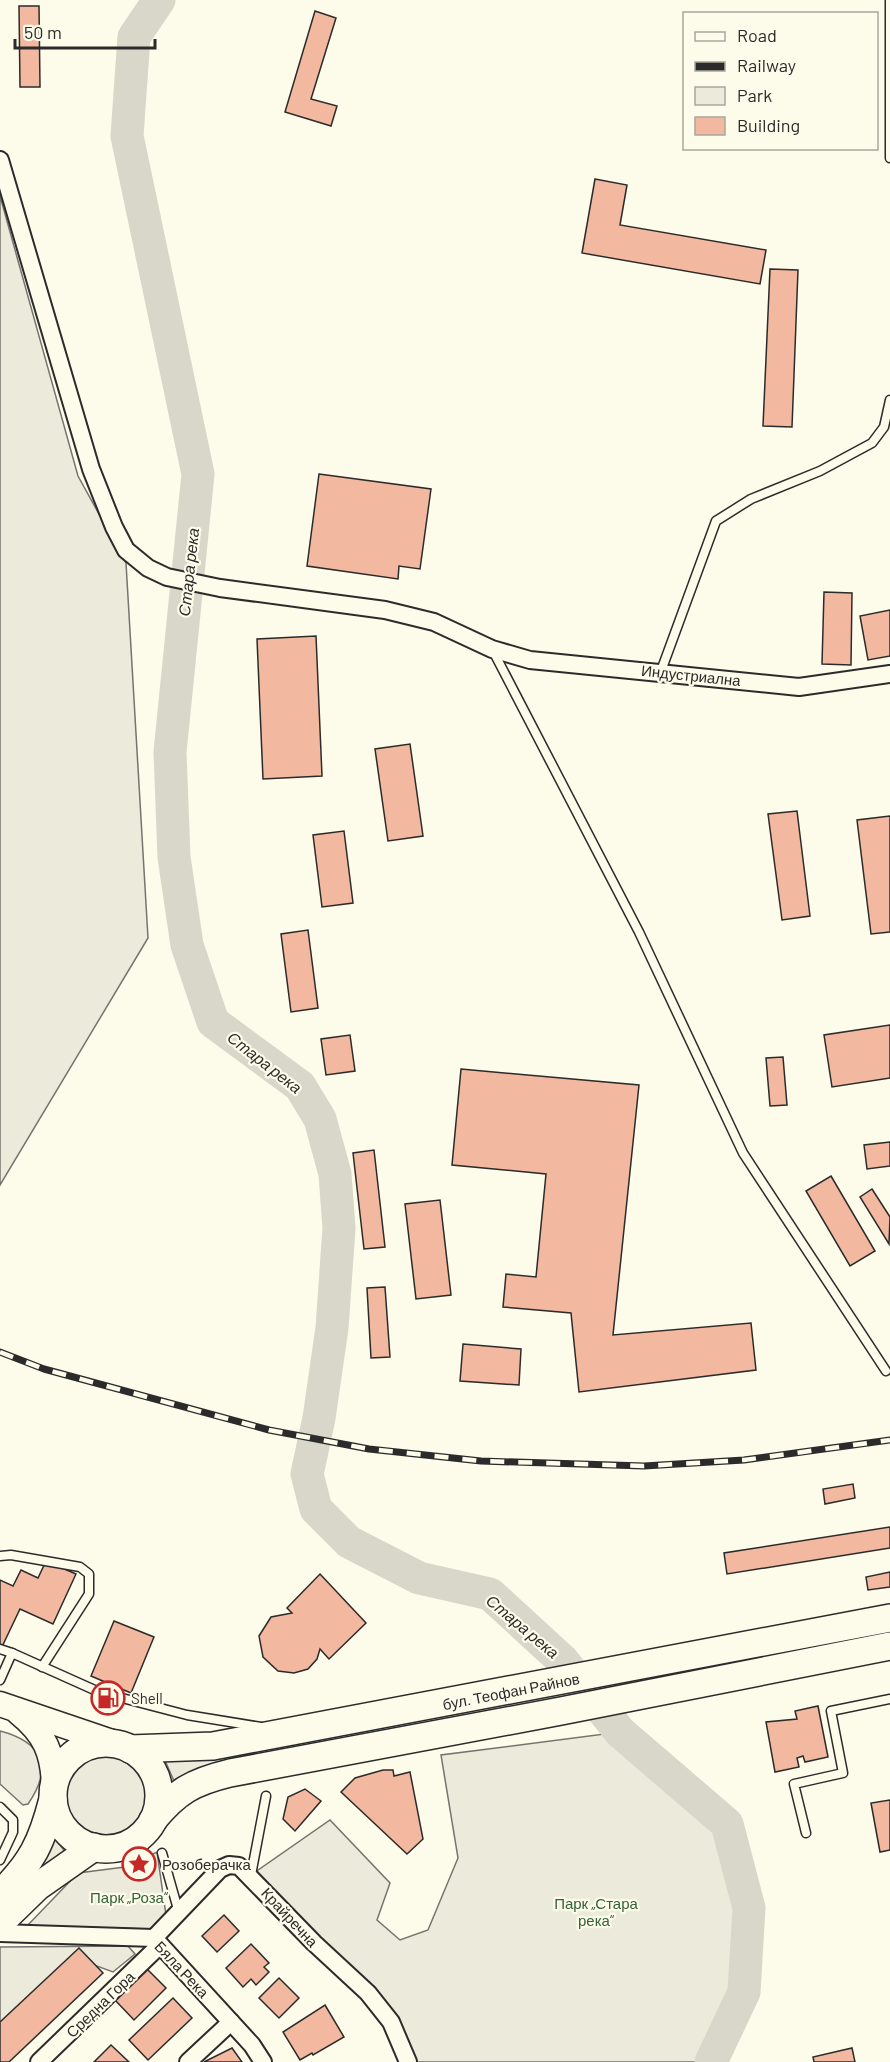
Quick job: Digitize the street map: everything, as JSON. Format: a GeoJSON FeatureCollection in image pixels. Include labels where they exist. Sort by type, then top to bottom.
{"type":"FeatureCollection","features":[{"type":"Feature","properties":{"kind":"main road","name":"бул. Теофан Райнов"},"geometry":{"type":"LineString","coordinates":[[124,1746],[213,1746],[547,1685],[890,1618]]}},
{"type":"Feature","properties":{"kind":"main road","name":"бул. Теофан Райнов"},"geometry":{"type":"LineString","coordinates":[[153,1820],[178,1792],[209,1778],[890,1646]]}},
{"type":"Feature","properties":{"kind":"main road"},"geometry":{"type":"LineString","coordinates":[[6,1706],[124,1746],[150,1767],[158,1784],[158,1802],[153,1820],[142,1834],[128,1844],[111,1848],[94,1847],[78,1841],[65,1830],[57,1815],[53,1792],[53,1763],[47,1743],[33,1725],[6,1706]]}},
{"type":"Feature","properties":{"kind":"main road"},"geometry":{"type":"LineString","coordinates":[[0,1894],[34,1856],[63,1765],[80,1749],[103,1743],[124,1746]]}},
{"type":"Feature","properties":{"kind":"main road"},"geometry":{"type":"LineString","coordinates":[[0,1923],[37,1887],[94,1847]]}},
{"type":"Feature","properties":{"kind":"street","name":"Индустриална"},"geometry":{"type":"LineString","coordinates":[[0,160],[91,469],[114,527],[126,550],[148,568],[167,577],[220,588],[385,610],[434,622],[492,648],[530,660],[661,671],[799,687],[890,674]]}},
{"type":"Feature","properties":{"kind":"street","name":"Крайречна"},"geometry":{"type":"LineString","coordinates":[[157,1942],[179,1913],[220,1869],[229,1865],[239,1866],[251,1875],[314,1943],[368,1993],[391,2022],[408,2062]]}},
{"type":"Feature","properties":{"kind":"street","name":"Бяла Река"},"geometry":{"type":"LineString","coordinates":[[0,1933],[157,1942],[231,2022],[262,2062]]}},
{"type":"Feature","properties":{"kind":"street","name":"Средна Гора"},"geometry":{"type":"LineString","coordinates":[[39,2062],[157,1942]]}},
{"type":"Feature","properties":{"kind":"street"},"geometry":{"type":"LineString","coordinates":[[188,2062],[231,2022]]}},
{"type":"Feature","properties":{"kind":"lane"},"geometry":{"type":"LineString","coordinates":[[890,0],[890,158]]}},
{"type":"Feature","properties":{"kind":"lane"},"geometry":{"type":"LineString","coordinates":[[661,671],[716,521],[750,499],[820,471],[872,443],[884,427],[890,400]]}},
{"type":"Feature","properties":{"kind":"lane"},"geometry":{"type":"LineString","coordinates":[[492,648],[639,932],[743,1153],[886,1371]]}},
{"type":"Feature","properties":{"kind":"lane"},"geometry":{"type":"LineString","coordinates":[[0,1556],[11,1555],[80,1567],[89,1574],[89,1594],[42,1666]]}},
{"type":"Feature","properties":{"kind":"lane"},"geometry":{"type":"LineString","coordinates":[[0,1648],[99,1692],[187,1715],[294,1732]]}},
{"type":"Feature","properties":{"kind":"lane"},"geometry":{"type":"LineString","coordinates":[[0,1680],[12,1653]]}},
{"type":"Feature","properties":{"kind":"lane"},"geometry":{"type":"LineString","coordinates":[[806,1833],[794,1784],[843,1773],[831,1711],[890,1699]]}},
{"type":"Feature","properties":{"kind":"lane"},"geometry":{"type":"LineString","coordinates":[[251,1875],[266,1796]]}},
{"type":"Feature","properties":{"kind":"lane"},"geometry":{"type":"LineString","coordinates":[[0,1807],[13,1820],[13,1832],[0,1860]]}},
{"type":"Feature","properties":{"kind":"lane"},"geometry":{"type":"LineString","coordinates":[[162,1853],[179,1913]]}},
{"type":"Feature","properties":{"kind":"green space"},"geometry":{"type":"Polygon","coordinates":[[[0,196],[78,476],[126,563],[148,938],[0,1185],[0,196]]]}},
{"type":"Feature","properties":{"kind":"green space"},"geometry":{"type":"Polygon","coordinates":[[[890,1628],[890,1636],[186,1774],[174,1781],[163,1756],[890,1628]]]}},
{"type":"Feature","properties":{"kind":"green space"},"geometry":{"type":"Polygon","coordinates":[[[0,1731],[26,1742],[40,1758],[40,1779],[28,1804],[23,1805],[0,1784],[0,1731]]]}},
{"type":"Feature","properties":{"kind":"green space","name":"Парк „Стара река“"},"geometry":{"type":"Polygon","coordinates":[[[620,1732],[727,1824],[749,1908],[744,1992],[711,2062],[408,2062],[391,2022],[251,1875],[330,1820],[390,1883],[377,1920],[400,1940],[428,1930],[458,1858],[441,1755],[620,1732]]]}},
{"type":"Feature","properties":{"kind":"green space"},"geometry":{"type":"Polygon","coordinates":[[[106,1753],[130,1760],[142,1772],[149,1796],[142,1820],[130,1832],[106,1839],[82,1832],[70,1820],[63,1796],[70,1772],[82,1760],[106,1753]]]}},
{"type":"Feature","properties":{"kind":"green space"},"geometry":{"type":"Polygon","coordinates":[[[55,1839],[68,1855],[21,1886],[55,1839]]]}},
{"type":"Feature","properties":{"kind":"green space","name":"Парк „Роза“"},"geometry":{"type":"Polygon","coordinates":[[[157,1852],[166,1915],[151,1929],[27,1926],[78,1873],[125,1867],[157,1852]]]}},
{"type":"Feature","properties":{"kind":"green space"},"geometry":{"type":"Polygon","coordinates":[[[128,1946],[135,1954],[113,1972],[75,1958],[0,2030],[0,1947],[128,1946]]]}},
{"type":"Feature","properties":{"kind":"building"},"geometry":{"type":"Polygon","coordinates":[[[19,6],[39,6],[40,87],[20,87],[19,6]]]}},
{"type":"Feature","properties":{"kind":"building"},"geometry":{"type":"Polygon","coordinates":[[[315,11],[336,18],[311,99],[337,106],[331,126],[285,112],[315,11]]]}},
{"type":"Feature","properties":{"kind":"building"},"geometry":{"type":"Polygon","coordinates":[[[595,179],[627,185],[620,225],[766,250],[760,284],[582,253],[595,179]]]}},
{"type":"Feature","properties":{"kind":"building"},"geometry":{"type":"Polygon","coordinates":[[[770,269],[798,270],[792,427],[763,426],[770,269]]]}},
{"type":"Feature","properties":{"kind":"building"},"geometry":{"type":"Polygon","coordinates":[[[319,474],[431,489],[420,569],[399,566],[398,579],[307,566],[319,474]]]}},
{"type":"Feature","properties":{"kind":"building"},"geometry":{"type":"Polygon","coordinates":[[[824,592],[852,593],[851,665],[822,664],[824,592]]]}},
{"type":"Feature","properties":{"kind":"building"},"geometry":{"type":"Polygon","coordinates":[[[890,610],[890,656],[868,660],[860,616],[890,610]]]}},
{"type":"Feature","properties":{"kind":"building"},"geometry":{"type":"Polygon","coordinates":[[[316,636],[322,776],[263,779],[257,639],[316,636]]]}},
{"type":"Feature","properties":{"kind":"building"},"geometry":{"type":"Polygon","coordinates":[[[410,744],[423,836],[388,841],[375,749],[410,744]]]}},
{"type":"Feature","properties":{"kind":"building"},"geometry":{"type":"Polygon","coordinates":[[[797,811],[810,916],[782,920],[768,814],[797,811]]]}},
{"type":"Feature","properties":{"kind":"building"},"geometry":{"type":"Polygon","coordinates":[[[890,816],[890,932],[871,934],[857,820],[890,816]]]}},
{"type":"Feature","properties":{"kind":"building"},"geometry":{"type":"Polygon","coordinates":[[[344,831],[353,903],[322,907],[313,835],[344,831]]]}},
{"type":"Feature","properties":{"kind":"building"},"geometry":{"type":"Polygon","coordinates":[[[308,930],[318,1008],[291,1012],[281,934],[308,930]]]}},
{"type":"Feature","properties":{"kind":"building"},"geometry":{"type":"Polygon","coordinates":[[[890,1025],[890,1078],[832,1087],[824,1035],[890,1025]]]}},
{"type":"Feature","properties":{"kind":"building"},"geometry":{"type":"Polygon","coordinates":[[[350,1035],[355,1071],[326,1075],[321,1039],[350,1035]]]}},
{"type":"Feature","properties":{"kind":"building"},"geometry":{"type":"Polygon","coordinates":[[[783,1057],[787,1105],[770,1106],[766,1058],[783,1057]]]}},
{"type":"Feature","properties":{"kind":"building"},"geometry":{"type":"Polygon","coordinates":[[[461,1069],[639,1085],[613,1335],[751,1323],[756,1370],[579,1392],[571,1313],[503,1307],[506,1274],[536,1277],[546,1174],[452,1165],[461,1069]]]}},
{"type":"Feature","properties":{"kind":"building"},"geometry":{"type":"Polygon","coordinates":[[[890,1142],[890,1166],[867,1169],[864,1145],[890,1142]]]}},
{"type":"Feature","properties":{"kind":"building"},"geometry":{"type":"Polygon","coordinates":[[[374,1150],[385,1247],[364,1249],[353,1153],[374,1150]]]}},
{"type":"Feature","properties":{"kind":"building"},"geometry":{"type":"Polygon","coordinates":[[[831,1176],[875,1251],[850,1266],[806,1191],[831,1176]]]}},
{"type":"Feature","properties":{"kind":"building"},"geometry":{"type":"Polygon","coordinates":[[[872,1189],[890,1217],[889,1244],[860,1197],[872,1189]]]}},
{"type":"Feature","properties":{"kind":"building"},"geometry":{"type":"Polygon","coordinates":[[[440,1200],[451,1295],[416,1299],[405,1204],[440,1200]]]}},
{"type":"Feature","properties":{"kind":"building"},"geometry":{"type":"Polygon","coordinates":[[[385,1287],[390,1357],[371,1358],[367,1288],[385,1287]]]}},
{"type":"Feature","properties":{"kind":"building"},"geometry":{"type":"Polygon","coordinates":[[[463,1344],[521,1349],[519,1385],[460,1381],[463,1344]]]}},
{"type":"Feature","properties":{"kind":"building"},"geometry":{"type":"Polygon","coordinates":[[[853,1484],[855,1498],[825,1504],[823,1489],[853,1484]]]}},
{"type":"Feature","properties":{"kind":"building"},"geometry":{"type":"Polygon","coordinates":[[[890,1527],[890,1548],[727,1574],[724,1553],[890,1527]]]}},
{"type":"Feature","properties":{"kind":"building"},"geometry":{"type":"Polygon","coordinates":[[[46,1561],[76,1574],[53,1624],[20,1609],[0,1651],[0,1580],[13,1586],[21,1570],[38,1578],[46,1561]]]}},
{"type":"Feature","properties":{"kind":"building"},"geometry":{"type":"Polygon","coordinates":[[[890,1572],[890,1587],[868,1590],[866,1577],[890,1572]]]}},
{"type":"Feature","properties":{"kind":"building"},"geometry":{"type":"Polygon","coordinates":[[[320,1574],[366,1623],[329,1659],[320,1649],[317,1659],[308,1669],[294,1673],[278,1671],[263,1657],[259,1636],[271,1617],[292,1613],[287,1608],[320,1574]]]}},
{"type":"Feature","properties":{"kind":"building"},"geometry":{"type":"Polygon","coordinates":[[[114,1621],[154,1637],[131,1693],[91,1676],[114,1621]]]}},
{"type":"Feature","properties":{"kind":"building"},"geometry":{"type":"Polygon","coordinates":[[[818,1706],[828,1757],[805,1762],[803,1756],[797,1758],[799,1767],[775,1772],[766,1722],[797,1719],[795,1711],[818,1706]]]}},
{"type":"Feature","properties":{"kind":"building"},"geometry":{"type":"Polygon","coordinates":[[[383,1770],[393,1770],[394,1776],[410,1772],[423,1839],[407,1854],[341,1792],[355,1778],[383,1770]]]}},
{"type":"Feature","properties":{"kind":"building"},"geometry":{"type":"Polygon","coordinates":[[[305,1789],[321,1801],[295,1831],[283,1819],[288,1797],[305,1789]]]}},
{"type":"Feature","properties":{"kind":"building"},"geometry":{"type":"Polygon","coordinates":[[[890,1800],[890,1850],[880,1852],[871,1803],[890,1800]]]}},
{"type":"Feature","properties":{"kind":"building"},"geometry":{"type":"Polygon","coordinates":[[[224,1915],[239,1931],[217,1952],[202,1936],[224,1915]]]}},
{"type":"Feature","properties":{"kind":"building"},"geometry":{"type":"Polygon","coordinates":[[[251,1944],[269,1963],[264,1967],[269,1972],[256,1985],[251,1979],[243,1987],[226,1968],[251,1944]]]}},
{"type":"Feature","properties":{"kind":"building"},"geometry":{"type":"Polygon","coordinates":[[[79,1948],[103,1973],[9,2062],[0,2062],[0,2022],[79,1948]]]}},
{"type":"Feature","properties":{"kind":"building"},"geometry":{"type":"Polygon","coordinates":[[[146,1968],[166,1988],[134,2020],[115,2000],[146,1968]]]}},
{"type":"Feature","properties":{"kind":"building"},"geometry":{"type":"Polygon","coordinates":[[[279,1978],[299,1998],[279,2018],[259,1998],[279,1978]]]}},
{"type":"Feature","properties":{"kind":"building"},"geometry":{"type":"Polygon","coordinates":[[[173,1998],[192,2018],[148,2060],[129,2040],[173,1998]]]}},
{"type":"Feature","properties":{"kind":"building"},"geometry":{"type":"Polygon","coordinates":[[[325,2005],[344,2037],[300,2060],[283,2032],[325,2005]]]}},
{"type":"Feature","properties":{"kind":"building"},"geometry":{"type":"Polygon","coordinates":[[[111,2045],[129,2062],[94,2062],[111,2045]]]}},
{"type":"Feature","properties":{"kind":"building"},"geometry":{"type":"Polygon","coordinates":[[[232,2048],[242,2062],[204,2062],[232,2048]]]}},
{"type":"Feature","properties":{"kind":"building"},"geometry":{"type":"Polygon","coordinates":[[[852,2048],[855,2062],[814,2062],[813,2057],[852,2048]]]}},
{"type":"Feature","properties":{"kind":"waterway","name":"Стара река"},"geometry":{"type":"LineString","coordinates":[[159,0],[134,37],[127,136],[198,474],[170,752],[174,857],[187,945],[213,1022],[300,1086],[320,1119],[335,1174],[339,1228],[332,1328],[319,1418],[307,1474],[316,1509],[349,1542],[419,1578],[490,1594],[563,1661],[620,1732],[727,1824],[749,1908],[744,1992],[711,2062]]}},
{"type":"Feature","properties":{"kind":"railway"},"geometry":{"type":"LineString","coordinates":[[0,1352],[44,1369],[269,1430],[369,1449],[481,1461],[644,1466],[744,1460],[890,1440]]}},
{"type":"Feature","properties":{"kind":"place","name":"Shell"},"geometry":{"type":"Point","coordinates":[108,1698]}},
{"type":"Feature","properties":{"kind":"place","name":"Розоберачка"},"geometry":{"type":"Point","coordinates":[139,1864]}}]}
